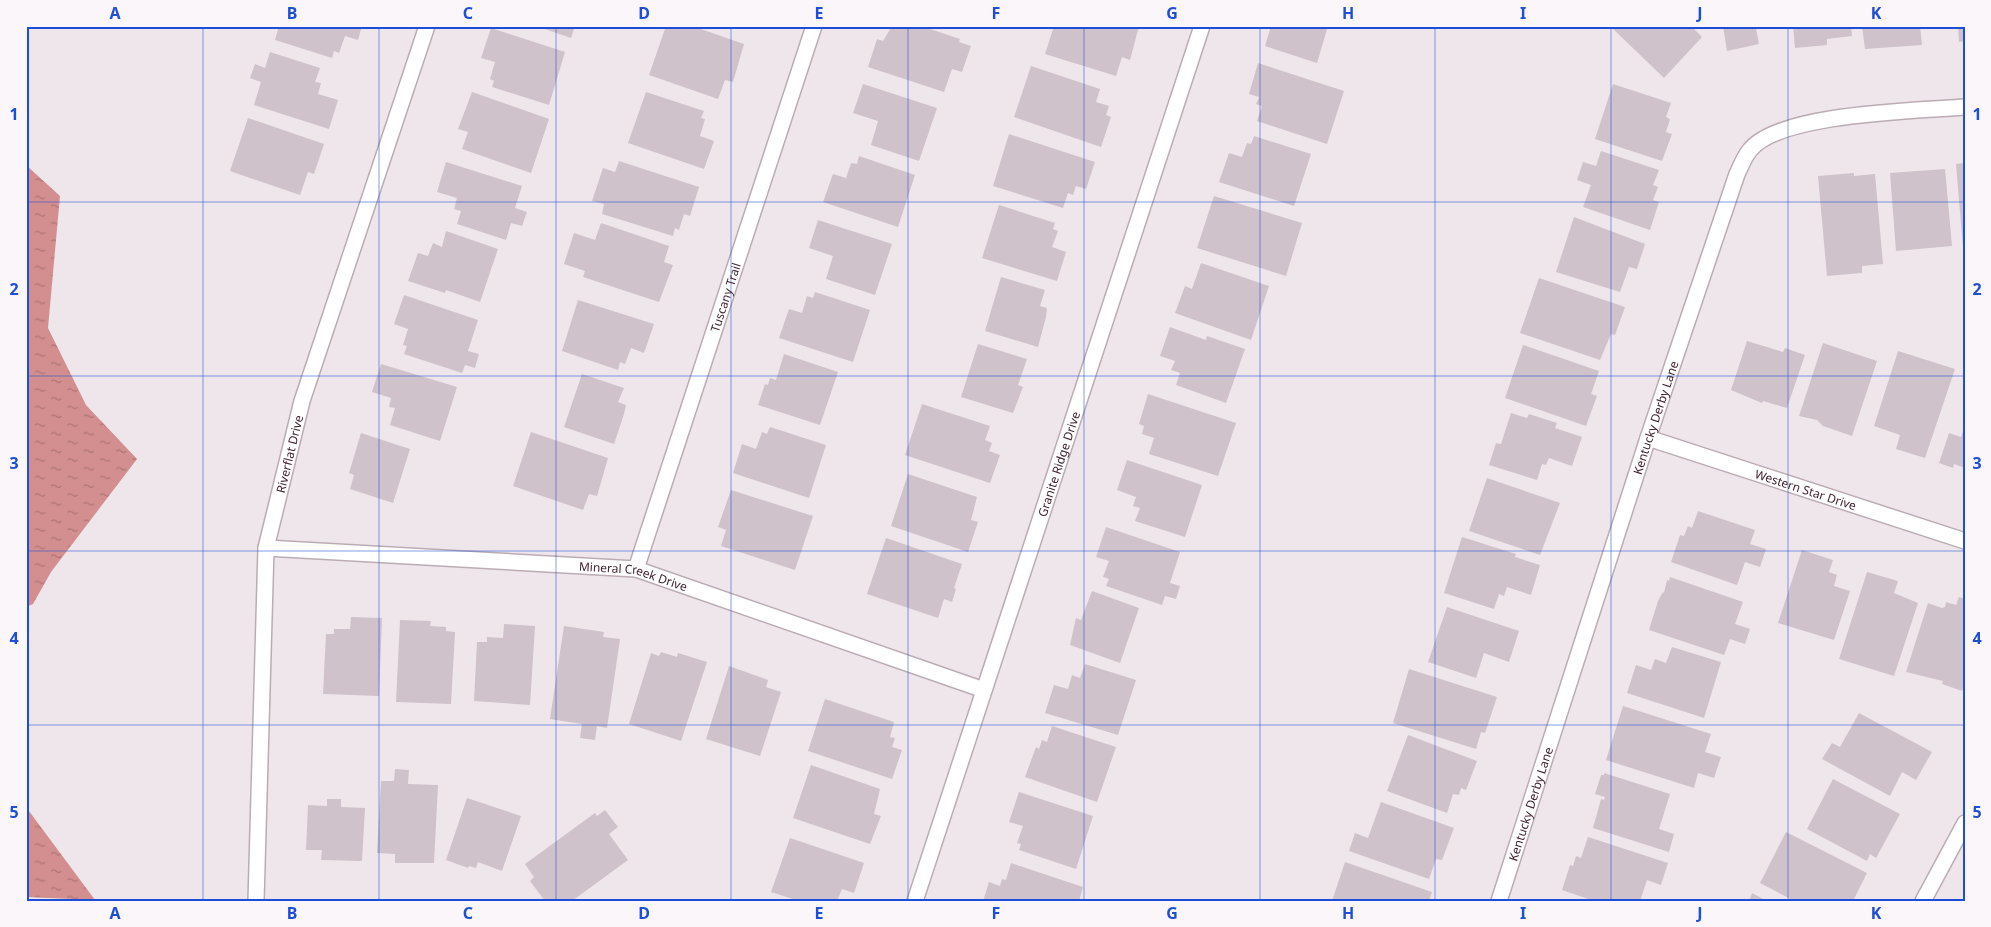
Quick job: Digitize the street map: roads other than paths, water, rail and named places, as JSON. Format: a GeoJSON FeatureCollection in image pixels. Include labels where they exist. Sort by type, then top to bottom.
{"type":"FeatureCollection","features":[{"type":"Feature","properties":{"kind":"street","name":"Riverflat Drive"},"geometry":{"type":"LineString","coordinates":[[256,901],[266,548],[302,401],[427,26]]}},
{"type":"Feature","properties":{"kind":"street","name":"Tuscany Trail"},"geometry":{"type":"LineString","coordinates":[[636,569],[814,26]]}},
{"type":"Feature","properties":{"kind":"street","name":"Granite Ridge Drive"},"geometry":{"type":"LineString","coordinates":[[915,901],[1202,26]]}},
{"type":"Feature","properties":{"kind":"street","name":"Kentucky Derby Lane"},"geometry":{"type":"LineString","coordinates":[[1499,901],[1648,438],[1737,174],[1750,149],[1768,136],[1814,121],[1965,107]]}},
{"type":"Feature","properties":{"kind":"street","name":"Western Star Drive"},"geometry":{"type":"LineString","coordinates":[[1648,438],[1965,541]]}},
{"type":"Feature","properties":{"kind":"street","name":"Mineral Creek Drive"},"geometry":{"type":"LineString","coordinates":[[266,548],[636,569],[984,690]]}},
{"type":"Feature","properties":{"kind":"street"},"geometry":{"type":"LineString","coordinates":[[1924,901],[1965,822]]}},
{"type":"Feature","properties":{"kind":"water"},"geometry":{"type":"Polygon","coordinates":[[[26,165],[60,196],[48,328],[86,405],[137,459],[51,572],[33,604],[26,607],[26,165]]]}},
{"type":"Feature","properties":{"kind":"water"},"geometry":{"type":"Polygon","coordinates":[[[26,807],[95,900],[26,897],[26,807]]]}}]}
